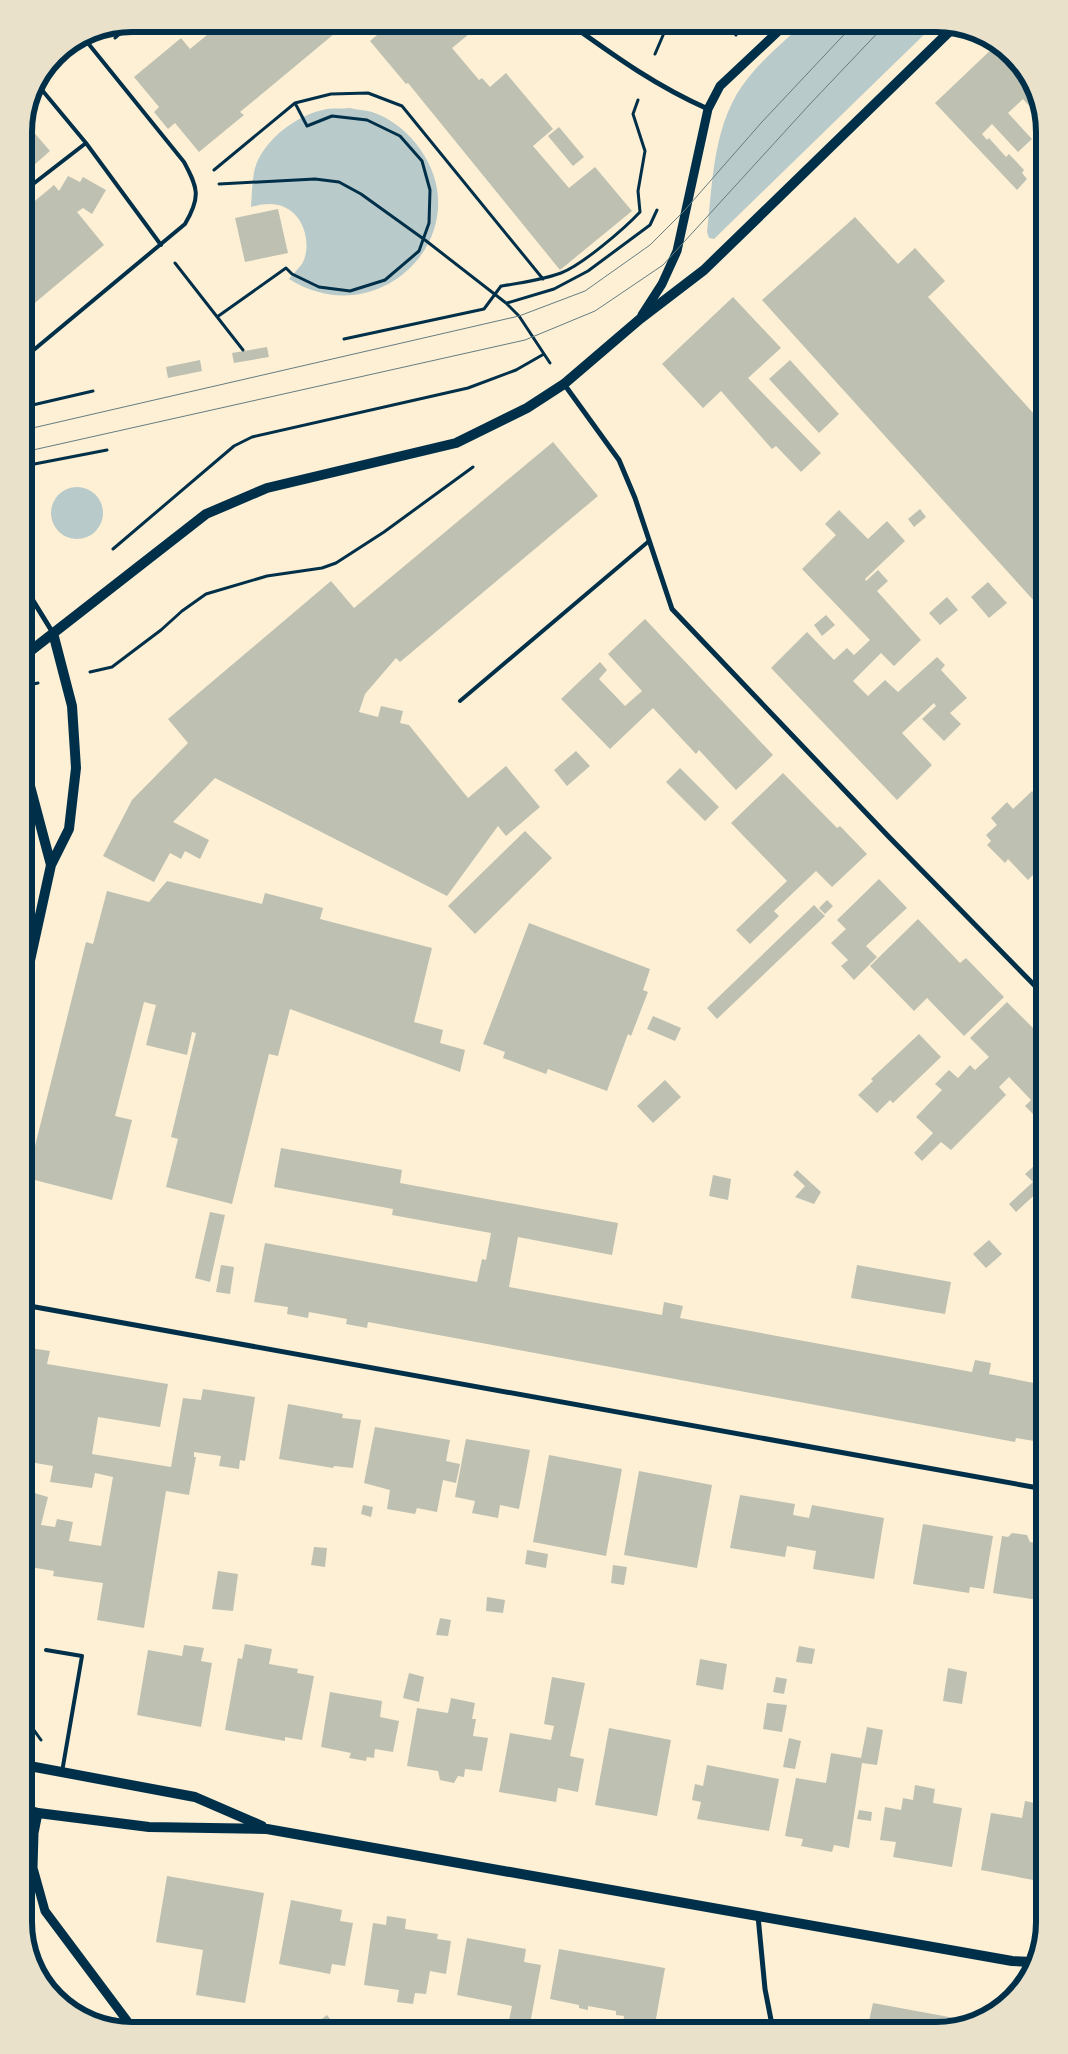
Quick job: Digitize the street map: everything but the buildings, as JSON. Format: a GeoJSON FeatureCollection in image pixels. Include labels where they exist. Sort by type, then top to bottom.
{"type":"FeatureCollection","features":[{"type":"Feature","properties":{"kind":"main road"},"geometry":{"type":"LineString","coordinates":[[33,649],[206,514],[267,488],[456,443],[526,408],[564,384],[640,319],[704,270],[947,33]]}},
{"type":"Feature","properties":{"kind":"main road"},"geometry":{"type":"LineString","coordinates":[[33,949],[51,865],[69,829],[76,768],[72,706],[53,633]]}},
{"type":"Feature","properties":{"kind":"main road"},"geometry":{"type":"LineString","coordinates":[[33,796],[51,865]]}},
{"type":"Feature","properties":{"kind":"main road"},"geometry":{"type":"LineString","coordinates":[[32,1766],[195,1796],[267,1829]]}},
{"type":"Feature","properties":{"kind":"main road"},"geometry":{"type":"LineString","coordinates":[[32,1811],[149,1827],[267,1829],[1012,1961],[1027,1962]]}},
{"type":"Feature","properties":{"kind":"street"},"geometry":{"type":"LineString","coordinates":[[583,33],[633,69],[684,98],[708,109]]}},
{"type":"Feature","properties":{"kind":"street"},"geometry":{"type":"LineString","coordinates":[[640,319],[662,284],[677,251],[708,109],[720,86],[776,33]]}},
{"type":"Feature","properties":{"kind":"street"},"geometry":{"type":"LineString","coordinates":[[564,384],[619,460],[635,498],[672,609],[896,844],[1036,987]]}},
{"type":"Feature","properties":{"kind":"street"},"geometry":{"type":"LineString","coordinates":[[33,600],[53,633]]}},
{"type":"Feature","properties":{"kind":"street"},"geometry":{"type":"LineString","coordinates":[[32,1307],[1036,1488]]}},
{"type":"Feature","properties":{"kind":"street"},"geometry":{"type":"LineString","coordinates":[[32,1845],[38,1813]]}},
{"type":"Feature","properties":{"kind":"street"},"geometry":{"type":"LineString","coordinates":[[32,1879],[45,1911],[127,2021]]}},
{"type":"Feature","properties":{"kind":"street"},"geometry":{"type":"LineString","coordinates":[[758,1915],[765,1989],[771,2022]]}},
{"type":"Feature","properties":{"kind":"lane"},"geometry":{"type":"LineString","coordinates":[[33,351],[185,224],[192,211],[196,185],[184,162],[87,43]]}},
{"type":"Feature","properties":{"kind":"lane"},"geometry":{"type":"LineString","coordinates":[[42,90],[86,143],[161,245]]}},
{"type":"Feature","properties":{"kind":"lane"},"geometry":{"type":"LineString","coordinates":[[33,184],[86,143]]}},
{"type":"Feature","properties":{"kind":"lane"},"geometry":{"type":"LineString","coordinates":[[460,701],[649,541]]}},
{"type":"Feature","properties":{"kind":"lane"},"geometry":{"type":"LineString","coordinates":[[46,1650],[82,1656],[62,1772]]}},
{"type":"Feature","properties":{"kind":"path"},"geometry":{"type":"LineString","coordinates":[[344,339],[484,309],[501,286],[543,279],[564,272],[626,227],[640,212],[638,191],[645,152],[633,114],[645,76],[664,33]]}},
{"type":"Feature","properties":{"kind":"path"},"geometry":{"type":"LineString","coordinates":[[196,185],[294,103],[330,94],[368,93],[402,106],[543,279]]}},
{"type":"Feature","properties":{"kind":"path"},"geometry":{"type":"LineString","coordinates":[[217,317],[286,268],[292,274],[319,287],[350,290],[385,280],[419,251],[425,240],[430,223],[430,190],[422,161],[400,136],[367,120],[332,116],[307,126],[294,103]]}},
{"type":"Feature","properties":{"kind":"path"},"geometry":{"type":"LineString","coordinates":[[196,185],[315,179],[339,182],[361,194],[425,240],[506,303],[519,316],[564,384]]}},
{"type":"Feature","properties":{"kind":"path"},"geometry":{"type":"LineString","coordinates":[[506,303],[554,289],[588,271],[650,225]]}},
{"type":"Feature","properties":{"kind":"path"},"geometry":{"type":"LineString","coordinates":[[161,245],[243,350]]}},
{"type":"Feature","properties":{"kind":"path"},"geometry":{"type":"LineString","coordinates":[[33,405],[92,391]]}},
{"type":"Feature","properties":{"kind":"path"},"geometry":{"type":"LineString","coordinates":[[33,464],[107,450]]}},
{"type":"Feature","properties":{"kind":"path"},"geometry":{"type":"LineString","coordinates":[[33,684],[112,667],[161,630],[182,610],[206,594],[267,576],[322,568],[336,563],[384,532],[476,465]]}},
{"type":"Feature","properties":{"kind":"shaded area"},"geometry":{"type":"Polygon","coordinates":[[[793,33],[926,33],[714,239],[709,238],[707,232],[713,171],[721,132],[736,95],[748,78],[793,33]]]}},
{"type":"Feature","properties":{"kind":"shaded area"},"geometry":{"type":"Polygon","coordinates":[[[350,108],[372,112],[386,118],[416,143],[435,181],[438,213],[429,242],[411,267],[386,285],[356,295],[323,293],[289,279],[302,264],[305,257],[306,241],[302,225],[293,212],[278,205],[269,204],[251,207],[255,168],[259,157],[274,138],[305,116],[327,109],[350,108]]]}},
{"type":"Feature","properties":{"kind":"shaded area"},"geometry":{"type":"Polygon","coordinates":[[[77,487],[91,491],[99,499],[103,513],[99,527],[91,535],[77,539],[63,535],[55,527],[51,513],[55,499],[63,491],[77,487]]]}},
{"type":"Feature","properties":{"kind":"tram line"},"geometry":{"type":"LineString","coordinates":[[33,428],[519,316],[585,291],[650,245],[684,211],[761,123],[846,33]]}},
{"type":"Feature","properties":{"kind":"tram line"},"geometry":{"type":"LineString","coordinates":[[33,450],[525,340],[595,311],[663,265],[877,33]]}}]}
